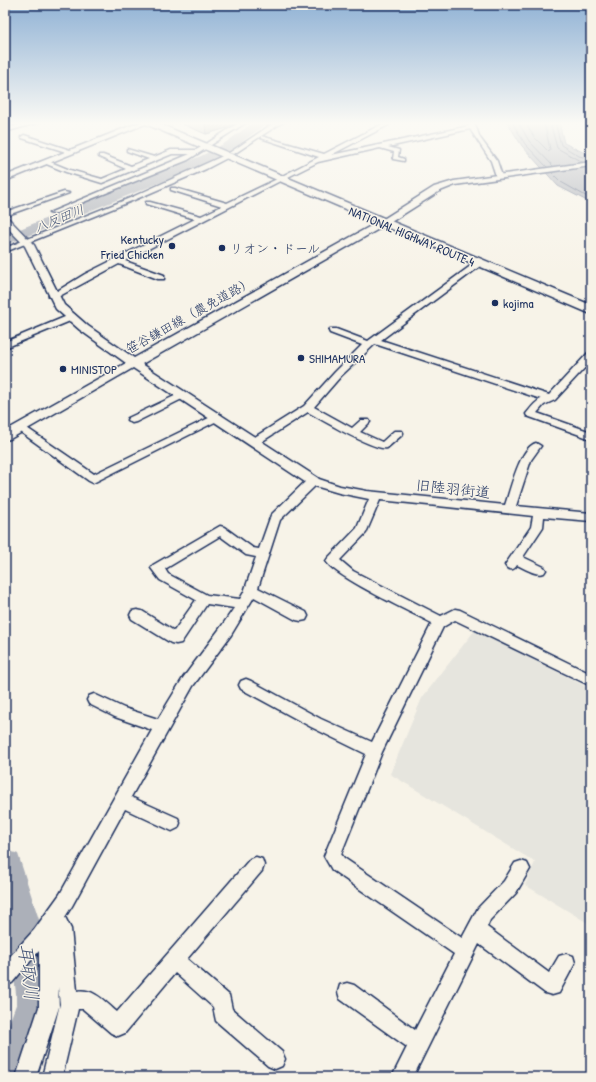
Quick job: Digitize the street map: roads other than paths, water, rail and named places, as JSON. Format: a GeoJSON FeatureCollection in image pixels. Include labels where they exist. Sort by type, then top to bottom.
{"type":"FeatureCollection","features":[{"type":"Feature","properties":{"kind":"highway","name":"NATIONAL HIGHWAY ROUTE 4"},"geometry":{"type":"LineString","coordinates":[[271,172],[385,221],[591,304]]}},
{"type":"Feature","properties":{"kind":"highway","name":"NATIONAL HIGHWAY ROUTE 4"},"geometry":{"type":"LineString","coordinates":[[385,221],[479,264],[591,310]]}},
{"type":"Feature","properties":{"kind":"street"},"geometry":{"type":"LineString","coordinates":[[5,178],[19,172]]}},
{"type":"Feature","properties":{"kind":"street"},"geometry":{"type":"LineString","coordinates":[[73,172],[102,181],[123,172]]}},
{"type":"Feature","properties":{"kind":"street"},"geometry":{"type":"LineString","coordinates":[[52,213],[153,172]]}},
{"type":"Feature","properties":{"kind":"street"},"geometry":{"type":"LineString","coordinates":[[6,250],[194,172]]}},
{"type":"Feature","properties":{"kind":"street"},"geometry":{"type":"LineString","coordinates":[[54,296],[119,261],[294,172]]}},
{"type":"Feature","properties":{"kind":"street","name":"笹谷鎌田線（農免道路）"},"geometry":{"type":"LineString","coordinates":[[5,436],[442,188],[464,181],[527,172]]}},
{"type":"Feature","properties":{"kind":"street"},"geometry":{"type":"LineString","coordinates":[[173,189],[228,206]]}},
{"type":"Feature","properties":{"kind":"street"},"geometry":{"type":"LineString","coordinates":[[56,190],[86,200]]}},
{"type":"Feature","properties":{"kind":"street"},"geometry":{"type":"LineString","coordinates":[[5,214],[32,206],[66,193]]}},
{"type":"Feature","properties":{"kind":"street"},"geometry":{"type":"LineString","coordinates":[[148,203],[202,219]]}},
{"type":"Feature","properties":{"kind":"street"},"geometry":{"type":"LineString","coordinates":[[5,220],[29,245],[60,307],[84,328],[133,363],[313,481],[275,518],[244,604],[188,682],[66,900],[46,928],[5,976]]}},
{"type":"Feature","properties":{"kind":"street"},"geometry":{"type":"LineString","coordinates":[[119,261],[161,277]]}},
{"type":"Feature","properties":{"kind":"street"},"geometry":{"type":"LineString","coordinates":[[254,442],[308,408],[338,374],[372,342],[479,264]]}},
{"type":"Feature","properties":{"kind":"street"},"geometry":{"type":"LineString","coordinates":[[5,344],[72,317]]}},
{"type":"Feature","properties":{"kind":"street"},"geometry":{"type":"LineString","coordinates":[[333,331],[550,398]]}},
{"type":"Feature","properties":{"kind":"street"},"geometry":{"type":"LineString","coordinates":[[589,361],[550,398],[541,403],[531,414],[591,436]]}},
{"type":"Feature","properties":{"kind":"street"},"geometry":{"type":"LineString","coordinates":[[132,420],[183,395]]}},
{"type":"Feature","properties":{"kind":"street"},"geometry":{"type":"LineString","coordinates":[[308,408],[383,446],[398,433]]}},
{"type":"Feature","properties":{"kind":"street"},"geometry":{"type":"LineString","coordinates":[[20,428],[93,479],[217,417]]}},
{"type":"Feature","properties":{"kind":"street"},"geometry":{"type":"LineString","coordinates":[[353,432],[365,422]]}},
{"type":"Feature","properties":{"kind":"street"},"geometry":{"type":"LineString","coordinates":[[509,510],[526,459],[536,446]]}},
{"type":"Feature","properties":{"kind":"street","name":"旧陸羽街道"},"geometry":{"type":"LineString","coordinates":[[313,481],[328,487],[376,495],[509,510],[591,517]]}},
{"type":"Feature","properties":{"kind":"street"},"geometry":{"type":"LineString","coordinates":[[376,495],[362,530],[332,561],[349,574],[440,622]]}},
{"type":"Feature","properties":{"kind":"street"},"geometry":{"type":"LineString","coordinates":[[539,513],[537,527],[513,562],[540,570]]}},
{"type":"Feature","properties":{"kind":"street"},"geometry":{"type":"LineString","coordinates":[[244,604],[204,599],[164,577],[157,568],[220,530],[250,552],[263,554]]}},
{"type":"Feature","properties":{"kind":"street"},"geometry":{"type":"LineString","coordinates":[[250,590],[302,616]]}},
{"type":"Feature","properties":{"kind":"street"},"geometry":{"type":"LineString","coordinates":[[137,615],[176,639],[204,599]]}},
{"type":"Feature","properties":{"kind":"street"},"geometry":{"type":"LineString","coordinates":[[465,951],[338,864],[332,856],[375,751],[438,624],[455,614],[591,680]]}},
{"type":"Feature","properties":{"kind":"street"},"geometry":{"type":"LineString","coordinates":[[246,685],[316,723],[375,751]]}},
{"type":"Feature","properties":{"kind":"street"},"geometry":{"type":"LineString","coordinates":[[94,700],[120,713],[162,727]]}},
{"type":"Feature","properties":{"kind":"street"},"geometry":{"type":"LineString","coordinates":[[121,800],[172,823]]}},
{"type":"Feature","properties":{"kind":"street"},"geometry":{"type":"LineString","coordinates":[[70,1001],[86,999],[118,1026],[256,864]]}},
{"type":"Feature","properties":{"kind":"street"},"geometry":{"type":"LineString","coordinates":[[402,1077],[484,914],[510,887],[521,869]]}},
{"type":"Feature","properties":{"kind":"street"},"geometry":{"type":"LineString","coordinates":[[46,928],[62,929],[65,970],[70,1001],[64,1035],[52,1077]]}},
{"type":"Feature","properties":{"kind":"street"},"geometry":{"type":"LineString","coordinates":[[26,1077],[49,1007],[48,941],[46,928]]}},
{"type":"Feature","properties":{"kind":"street"},"geometry":{"type":"LineString","coordinates":[[475,930],[552,986],[566,963]]}},
{"type":"Feature","properties":{"kind":"street"},"geometry":{"type":"LineString","coordinates":[[174,960],[222,1002],[224,1014],[275,1059]]}},
{"type":"Feature","properties":{"kind":"street"},"geometry":{"type":"LineString","coordinates":[[347,992],[418,1044]]}},
{"type":"Feature","properties":{"kind":"water"},"geometry":{"type":"Polygon","coordinates":[[[546,172],[591,172],[591,203],[558,186],[546,172]]]}},
{"type":"Feature","properties":{"kind":"waterway","name":"八反田川"},"geometry":{"type":"LineString","coordinates":[[5,240],[173,172]]}},
{"type":"Feature","properties":{"kind":"waterway","name":"耳取川"},"geometry":{"type":"LineString","coordinates":[[5,866],[24,932],[32,968],[37,1002],[10,1077]]}},
{"type":"Feature","properties":{"kind":"place","name":"Kentucky Fried Chicken"},"geometry":{"type":"Point","coordinates":[172,246]}},
{"type":"Feature","properties":{"kind":"place","name":"リオン・ドール"},"geometry":{"type":"Point","coordinates":[222,248]}},
{"type":"Feature","properties":{"kind":"place","name":"kojima"},"geometry":{"type":"Point","coordinates":[495,303]}},
{"type":"Feature","properties":{"kind":"place","name":"SHIMAMURA"},"geometry":{"type":"Point","coordinates":[301,358]}},
{"type":"Feature","properties":{"kind":"place","name":"MINISTOP"},"geometry":{"type":"Point","coordinates":[63,369]}}]}
